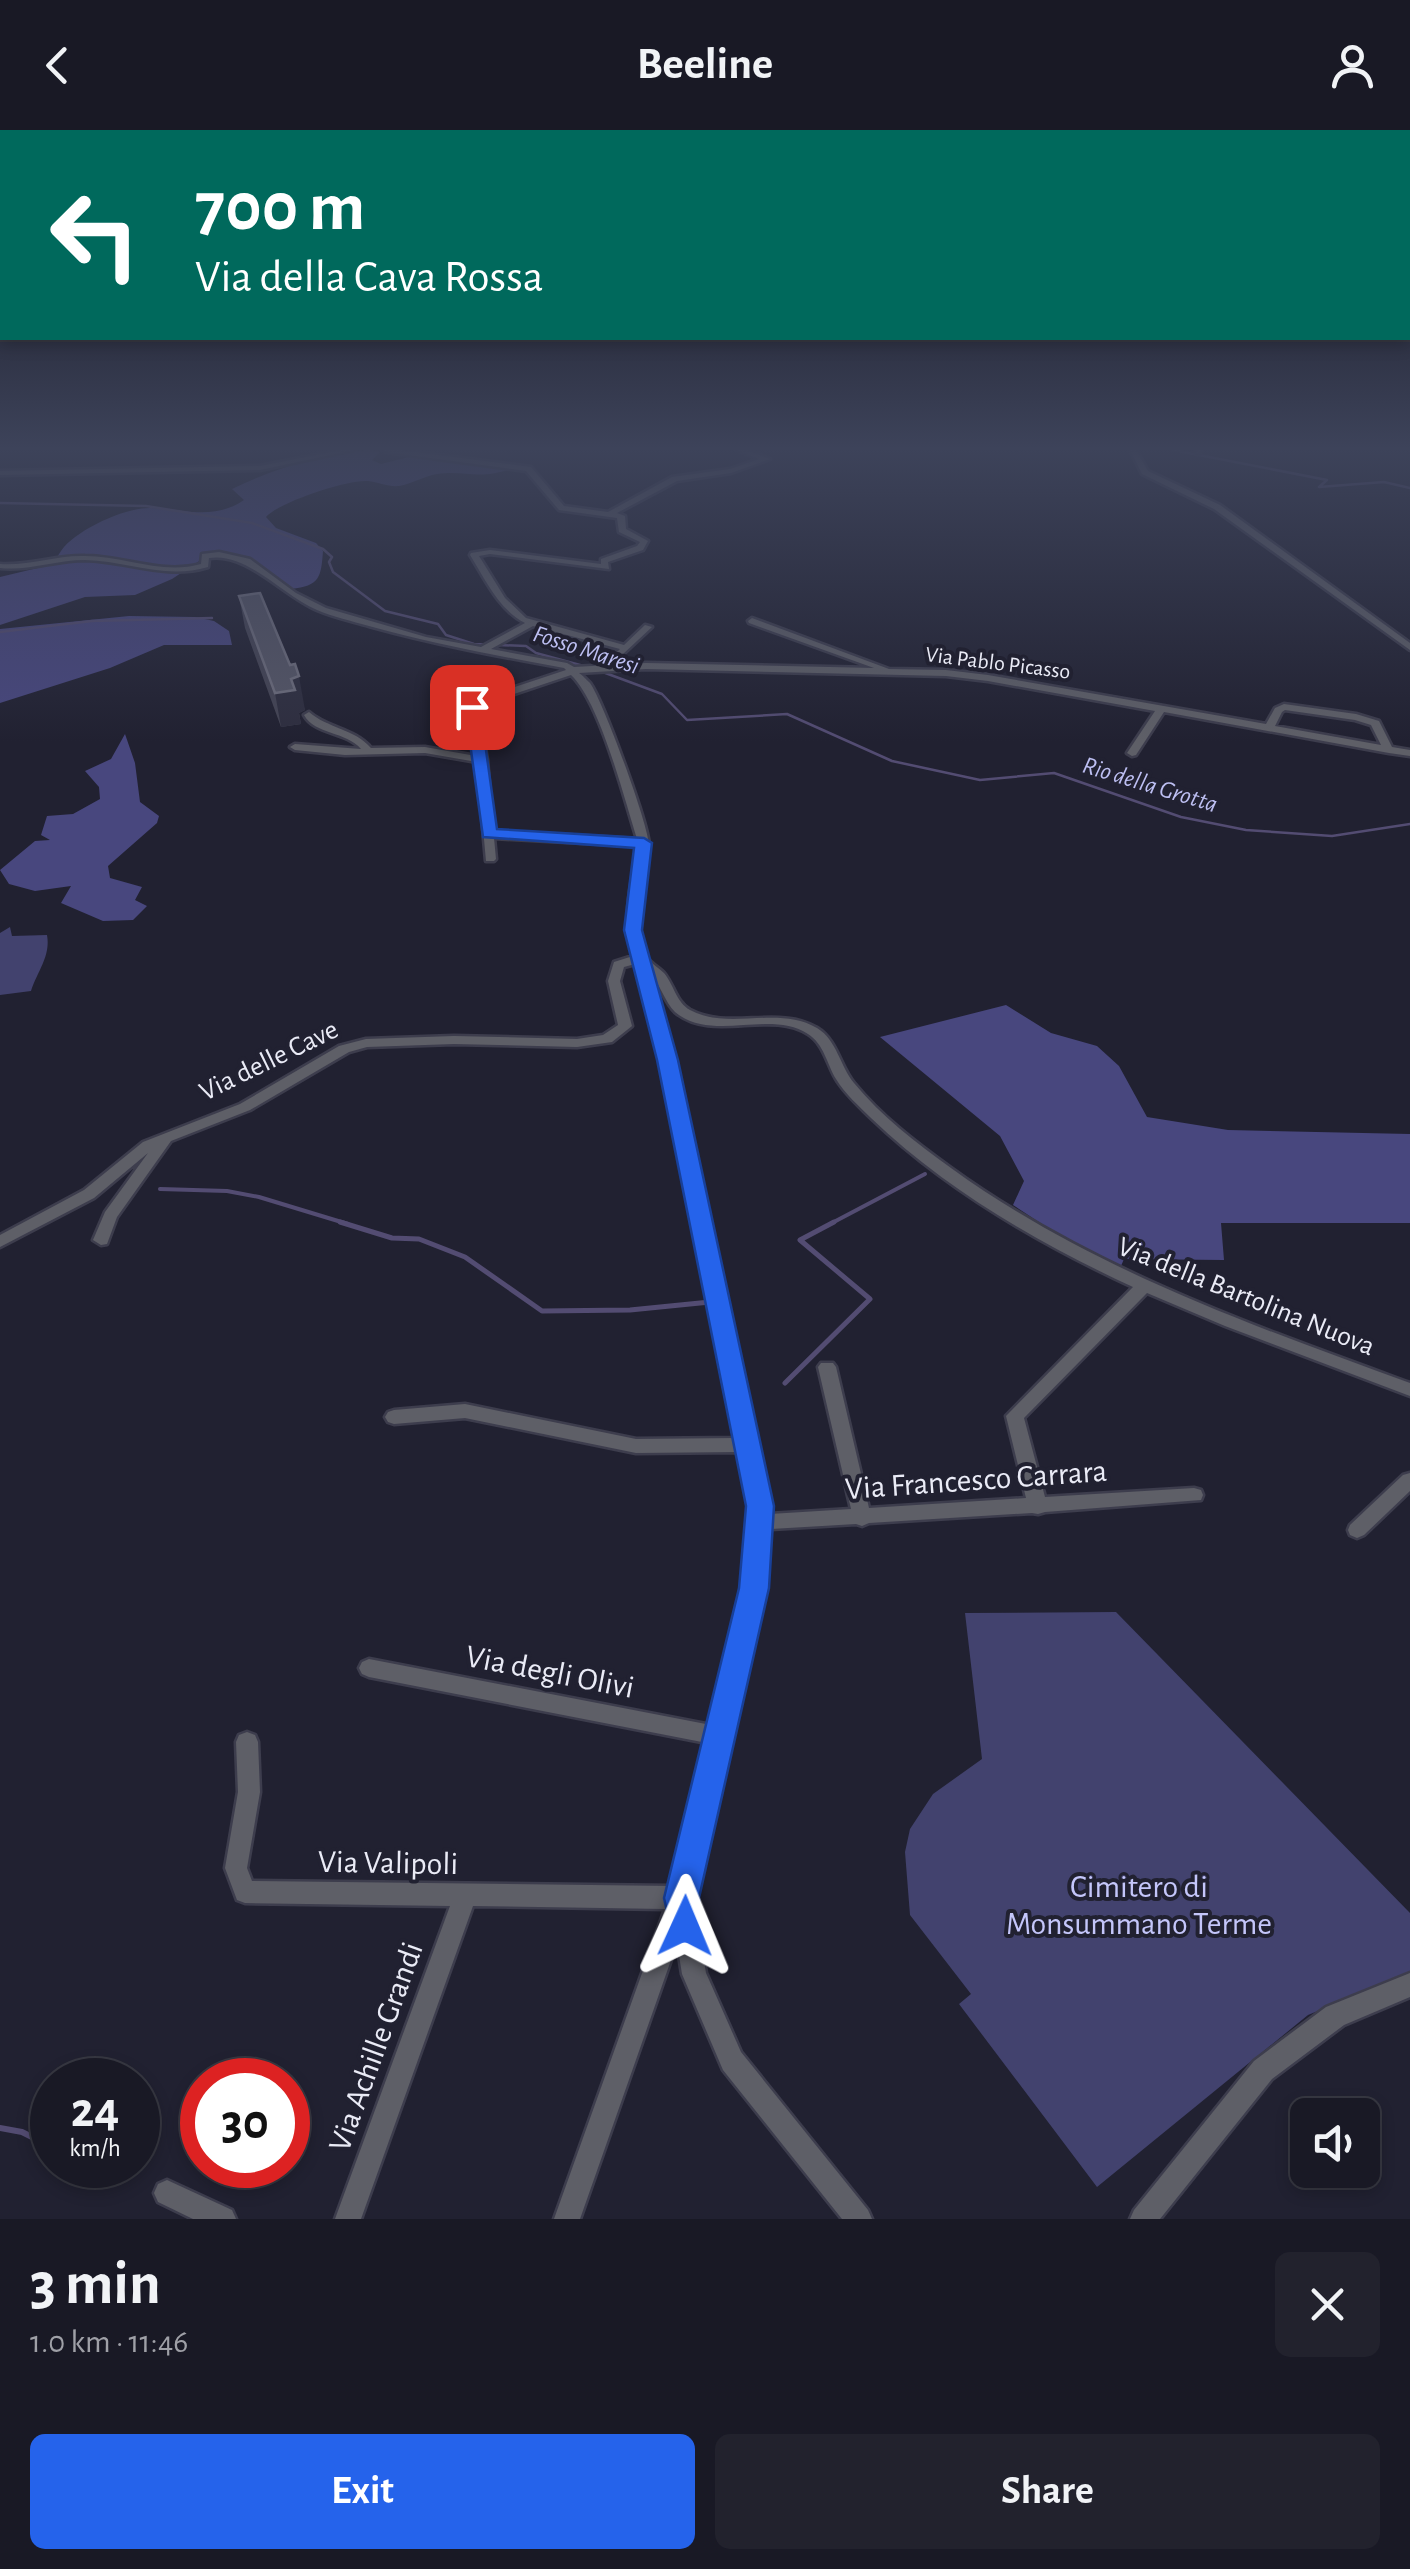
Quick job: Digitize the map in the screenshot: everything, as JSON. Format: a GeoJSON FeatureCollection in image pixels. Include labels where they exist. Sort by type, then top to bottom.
{"type":"FeatureCollection","features":[{"type":"Feature","properties":{"kind":"street"},"geometry":{"type":"LineString","coordinates":[[626,648],[530,624],[502,600],[474,554],[490,552],[604,568],[608,566],[604,562],[640,547]]}},
{"type":"Feature","properties":{"kind":"street"},"geometry":{"type":"LineString","coordinates":[[1272,547],[1410,647]]}},
{"type":"Feature","properties":{"kind":"street"},"geometry":{"type":"LineString","coordinates":[[0,566],[18,569],[84,558],[184,569],[205,564],[206,556],[235,556],[323,610],[464,648],[575,670],[584,679],[618,761],[644,843],[632,911],[638,958],[668,1060],[762,1522],[754,1588],[681,1898],[567,2219]]}},
{"type":"Feature","properties":{"kind":"street"},"geometry":{"type":"LineString","coordinates":[[752,621],[868,660],[890,672]]}},
{"type":"Feature","properties":{"kind":"street"},"geometry":{"type":"LineString","coordinates":[[480,651],[530,624]]}},
{"type":"Feature","properties":{"kind":"street"},"geometry":{"type":"LineString","coordinates":[[603,670],[648,627]]}},
{"type":"Feature","properties":{"kind":"street","name":"Via Pablo Picasso"},"geometry":{"type":"LineString","coordinates":[[575,670],[646,666],[988,678],[1410,752]]}},
{"type":"Feature","properties":{"kind":"street"},"geometry":{"type":"LineString","coordinates":[[490,859],[473,704],[575,670]]}},
{"type":"Feature","properties":{"kind":"street"},"geometry":{"type":"LineString","coordinates":[[1269,728],[1278,710],[1289,707],[1368,720],[1377,726],[1387,746],[1410,744]]}},
{"type":"Feature","properties":{"kind":"street"},"geometry":{"type":"LineString","coordinates":[[1132,752],[1161,709]]}},
{"type":"Feature","properties":{"kind":"street"},"geometry":{"type":"LineString","coordinates":[[309,715],[312,721],[358,739],[370,752]]}},
{"type":"Feature","properties":{"kind":"street"},"geometry":{"type":"LineString","coordinates":[[296,747],[370,752],[426,750],[482,760]]}},
{"type":"Feature","properties":{"kind":"street"},"geometry":{"type":"LineString","coordinates":[[489,834],[644,843]]}},
{"type":"Feature","properties":{"kind":"street","name":"Via delle Cave"},"geometry":{"type":"LineString","coordinates":[[0,1242],[89,1194],[148,1145],[245,1107],[344,1049],[366,1043],[578,1043],[607,1039],[624,1026],[614,981],[616,969],[638,958]]}},
{"type":"Feature","properties":{"kind":"street","name":"Via della Bartolina Nuova"},"geometry":{"type":"LineString","coordinates":[[638,958],[660,978],[676,1006],[689,1015],[717,1022],[796,1024],[814,1031],[854,1092],[950,1174],[1142,1288],[1410,1390]]}},
{"type":"Feature","properties":{"kind":"street"},"geometry":{"type":"LineString","coordinates":[[101,1240],[110,1216],[168,1134]]}},
{"type":"Feature","properties":{"kind":"street"},"geometry":{"type":"LineString","coordinates":[[1038,1507],[1015,1416],[1142,1288]]}},
{"type":"Feature","properties":{"kind":"street"},"geometry":{"type":"LineString","coordinates":[[827,1367],[862,1518]]}},
{"type":"Feature","properties":{"kind":"street"},"geometry":{"type":"LineString","coordinates":[[394,1417],[465,1412],[636,1446],[747,1446]]}},
{"type":"Feature","properties":{"kind":"street"},"geometry":{"type":"LineString","coordinates":[[1357,1530],[1410,1480]]}},
{"type":"Feature","properties":{"kind":"street","name":"Via Francesco Carrara"},"geometry":{"type":"LineString","coordinates":[[762,1522],[1194,1495]]}},
{"type":"Feature","properties":{"kind":"street","name":"Via degli Olivi"},"geometry":{"type":"LineString","coordinates":[[369,1668],[720,1736]]}},
{"type":"Feature","properties":{"kind":"street","name":"Via Valipoli"},"geometry":{"type":"LineString","coordinates":[[247,1742],[249,1792],[236,1868],[245,1892],[681,1898]]}},
{"type":"Feature","properties":{"kind":"street","name":"Via Achille Grandi"},"geometry":{"type":"LineString","coordinates":[[348,2219],[466,1897]]}},
{"type":"Feature","properties":{"kind":"street"},"geometry":{"type":"LineString","coordinates":[[681,1898],[694,1974],[732,2061],[859,2219]]}},
{"type":"Feature","properties":{"kind":"street"},"geometry":{"type":"LineString","coordinates":[[1143,2219],[1263,2070],[1335,2016],[1410,1984]]}},
{"type":"Feature","properties":{"kind":"street"},"geometry":{"type":"LineString","coordinates":[[167,2194],[223,2219]]}},
{"type":"Feature","properties":{"kind":"green space"},"geometry":{"type":"Polygon","coordinates":[[[10,927],[12,936],[47,935],[47,950],[31,991],[0,995],[0,933],[10,927]]]}},
{"type":"Feature","properties":{"kind":"green space","name":"Cimitero di Monsummano Terme"},"geometry":{"type":"Polygon","coordinates":[[[1116,1612],[1410,1913],[1410,1973],[1308,2015],[1097,2187],[959,2004],[971,1994],[910,1915],[905,1852],[910,1829],[933,1794],[982,1759],[965,1613],[1116,1612]]]}},
{"type":"Feature","properties":{"kind":"shaded area"},"geometry":{"type":"Polygon","coordinates":[[[64,547],[320,547],[323,551],[317,579],[291,589],[253,560],[213,552],[172,579],[135,595],[85,597],[0,625],[0,577],[50,565],[64,547]]]}},
{"type":"Feature","properties":{"kind":"shaded area"},"geometry":{"type":"Polygon","coordinates":[[[129,616],[214,621],[229,631],[232,645],[164,645],[110,668],[0,703],[0,629],[129,616]]]}},
{"type":"Feature","properties":{"kind":"shaded area"},"geometry":{"type":"Polygon","coordinates":[[[125,734],[135,763],[140,802],[159,816],[157,823],[108,866],[110,878],[142,887],[135,900],[147,906],[133,920],[103,921],[61,903],[71,886],[35,891],[9,884],[0,870],[35,841],[50,840],[41,835],[47,816],[73,814],[100,799],[99,787],[85,771],[111,759],[125,734]]]}},
{"type":"Feature","properties":{"kind":"shaded area"},"geometry":{"type":"Polygon","coordinates":[[[1006,1005],[1051,1033],[1097,1046],[1119,1066],[1147,1117],[1228,1130],[1410,1134],[1410,1223],[1221,1223],[1224,1260],[1124,1259],[1121,1266],[1072,1244],[1013,1205],[1024,1181],[1000,1136],[880,1037],[1006,1005]]]}},
{"type":"Feature","properties":{"kind":"building"},"geometry":{"type":"Polygon","coordinates":[[[260,593],[290,665],[295,664],[299,676],[291,679],[295,690],[275,693],[239,596],[260,593]]]}},
{"type":"Feature","properties":{"kind":"waterway","name":"Fosso Maresi"},"geometry":{"type":"LineString","coordinates":[[319,547],[332,557],[329,562],[333,572],[385,611],[438,624],[446,635],[474,644],[526,646],[536,653],[591,668]]}},
{"type":"Feature","properties":{"kind":"waterway"},"geometry":{"type":"LineString","coordinates":[[0,632],[92,621],[212,618]]}},
{"type":"Feature","properties":{"kind":"waterway","name":"Rio della Grotta"},"geometry":{"type":"LineString","coordinates":[[600,671],[662,694],[687,720],[787,714],[892,761],[980,780],[1054,773],[1181,817],[1246,830],[1332,836],[1410,824]]}},
{"type":"Feature","properties":{"kind":"waterway"},"geometry":{"type":"LineString","coordinates":[[830,1224],[925,1174]]}},
{"type":"Feature","properties":{"kind":"waterway"},"geometry":{"type":"LineString","coordinates":[[160,1189],[227,1191],[348,1224]]}},
{"type":"Feature","properties":{"kind":"waterway"},"geometry":{"type":"LineString","coordinates":[[340,1222],[392,1238],[419,1239],[465,1257],[542,1311],[630,1310],[710,1302]]}},
{"type":"Feature","properties":{"kind":"waterway"},"geometry":{"type":"LineString","coordinates":[[785,1383],[870,1299],[800,1240],[834,1222]]}},
{"type":"Feature","properties":{"kind":"waterway"},"geometry":{"type":"LineString","coordinates":[[0,2128],[30,2136]]}},
{"type":"Feature","properties":{"kind":"route"},"geometry":{"type":"LineString","coordinates":[[472,707],[489,834],[644,843],[632,911],[633,930],[668,1060],[760,1506],[762,1522],[754,1588],[681,1898],[685,1926]]}}]}
